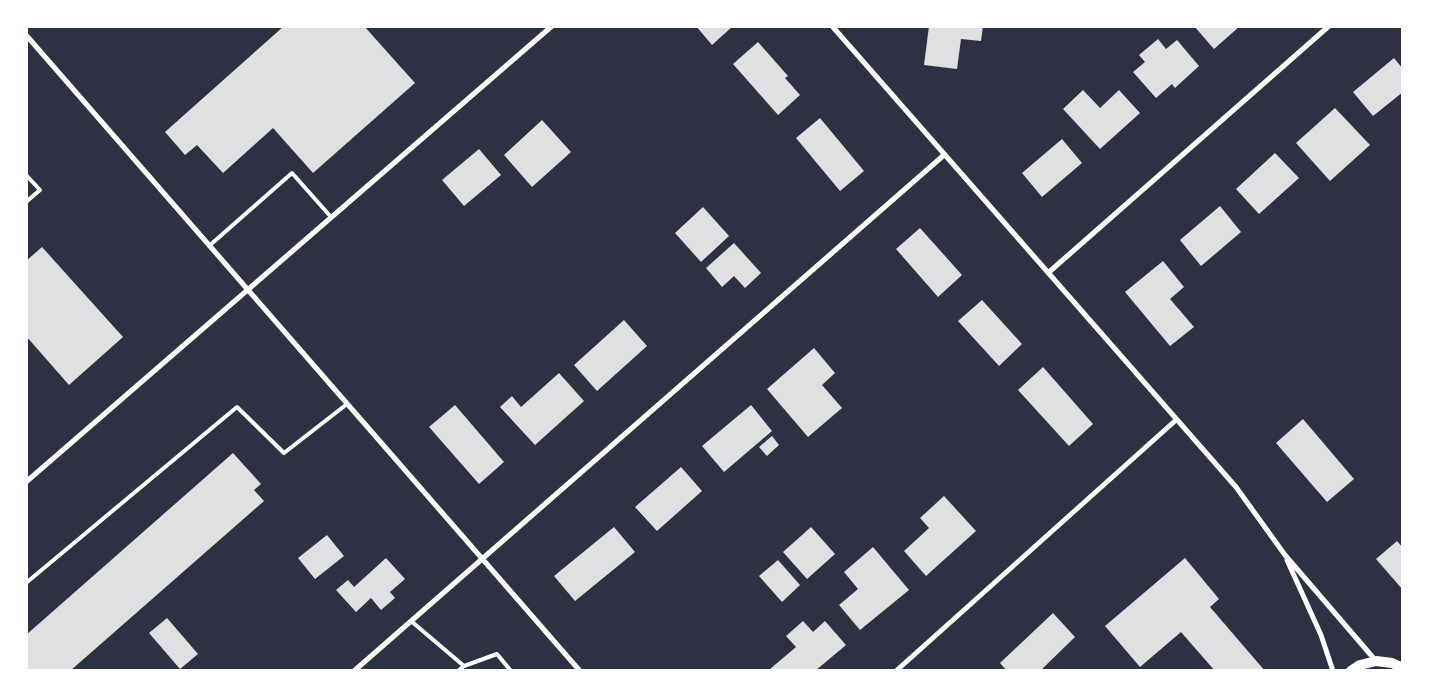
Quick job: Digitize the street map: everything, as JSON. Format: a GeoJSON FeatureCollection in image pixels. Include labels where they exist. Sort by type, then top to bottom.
{"type":"FeatureCollection","features":[{"type":"Feature","properties":{"kind":"main road"},"geometry":{"type":"LineString","coordinates":[[1392,663],[1403,658]]}},
{"type":"Feature","properties":{"kind":"main road"},"geometry":{"type":"LineString","coordinates":[[1351,671],[1360,665],[1376,661],[1392,663],[1403,668]]}},
{"type":"Feature","properties":{"kind":"street"},"geometry":{"type":"LineString","coordinates":[[26,482],[552,26]]}},
{"type":"Feature","properties":{"kind":"street"},"geometry":{"type":"LineString","coordinates":[[832,26],[1236,487],[1285,555],[1376,661]]}},
{"type":"Feature","properties":{"kind":"street"},"geometry":{"type":"LineString","coordinates":[[1048,273],[1329,26]]}},
{"type":"Feature","properties":{"kind":"street"},"geometry":{"type":"LineString","coordinates":[[26,35],[580,671]]}},
{"type":"Feature","properties":{"kind":"street"},"geometry":{"type":"LineString","coordinates":[[354,671],[944,155]]}},
{"type":"Feature","properties":{"kind":"street"},"geometry":{"type":"LineString","coordinates":[[896,671],[1176,420]]}},
{"type":"Feature","properties":{"kind":"street"},"geometry":{"type":"LineString","coordinates":[[1285,555],[1321,635],[1333,671]]}},
{"type":"Feature","properties":{"kind":"lane"},"geometry":{"type":"LineString","coordinates":[[209,246],[292,173],[331,217]]}},
{"type":"Feature","properties":{"kind":"lane"},"geometry":{"type":"LineString","coordinates":[[26,175],[40,190],[26,202]]}},
{"type":"Feature","properties":{"kind":"lane"},"geometry":{"type":"LineString","coordinates":[[26,583],[237,407],[284,453],[347,404]]}},
{"type":"Feature","properties":{"kind":"lane"},"geometry":{"type":"LineString","coordinates":[[411,621],[464,666]]}},
{"type":"Feature","properties":{"kind":"lane"},"geometry":{"type":"LineString","coordinates":[[458,671],[464,666],[497,654],[511,671]]}},
{"type":"Feature","properties":{"kind":"building"},"geometry":{"type":"Polygon","coordinates":[[[284,26],[364,26],[415,83],[313,173],[273,128],[223,173],[197,145],[185,155],[165,132],[284,26]]]}},
{"type":"Feature","properties":{"kind":"building"},"geometry":{"type":"Polygon","coordinates":[[[696,26],[733,26],[712,45],[696,26]]]}},
{"type":"Feature","properties":{"kind":"building"},"geometry":{"type":"Polygon","coordinates":[[[929,26],[983,26],[981,41],[961,39],[957,69],[924,65],[929,26]]]}},
{"type":"Feature","properties":{"kind":"building"},"geometry":{"type":"Polygon","coordinates":[[[1194,26],[1240,26],[1214,49],[1194,26]]]}},
{"type":"Feature","properties":{"kind":"building"},"geometry":{"type":"Polygon","coordinates":[[[1158,39],[1166,49],[1177,40],[1199,66],[1175,88],[1172,84],[1156,98],[1133,72],[1145,62],[1139,55],[1158,39]]]}},
{"type":"Feature","properties":{"kind":"building"},"geometry":{"type":"Polygon","coordinates":[[[758,42],[788,76],[785,78],[800,95],[778,115],[733,64],[758,42]]]}},
{"type":"Feature","properties":{"kind":"building"},"geometry":{"type":"Polygon","coordinates":[[[1394,58],[1403,69],[1403,92],[1373,116],[1353,92],[1394,58]]]}},
{"type":"Feature","properties":{"kind":"building"},"geometry":{"type":"Polygon","coordinates":[[[1083,90],[1100,108],[1119,90],[1140,113],[1100,149],[1063,109],[1083,90]]]}},
{"type":"Feature","properties":{"kind":"building"},"geometry":{"type":"Polygon","coordinates":[[[1335,108],[1370,145],[1330,181],[1296,143],[1335,108]]]}},
{"type":"Feature","properties":{"kind":"building"},"geometry":{"type":"Polygon","coordinates":[[[820,118],[864,171],[840,191],[796,138],[820,118]]]}},
{"type":"Feature","properties":{"kind":"building"},"geometry":{"type":"Polygon","coordinates":[[[542,120],[571,152],[532,187],[504,155],[542,120]]]}},
{"type":"Feature","properties":{"kind":"building"},"geometry":{"type":"Polygon","coordinates":[[[1062,139],[1082,163],[1042,197],[1022,173],[1062,139]]]}},
{"type":"Feature","properties":{"kind":"building"},"geometry":{"type":"Polygon","coordinates":[[[479,149],[501,175],[464,206],[442,180],[479,149]]]}},
{"type":"Feature","properties":{"kind":"building"},"geometry":{"type":"Polygon","coordinates":[[[1275,153],[1299,178],[1259,214],[1236,189],[1275,153]]]}},
{"type":"Feature","properties":{"kind":"building"},"geometry":{"type":"Polygon","coordinates":[[[1220,206],[1241,232],[1201,266],[1180,240],[1220,206]]]}},
{"type":"Feature","properties":{"kind":"building"},"geometry":{"type":"Polygon","coordinates":[[[703,207],[729,236],[701,262],[675,233],[703,207]]]}},
{"type":"Feature","properties":{"kind":"building"},"geometry":{"type":"Polygon","coordinates":[[[920,228],[962,275],[938,297],[896,249],[920,228]]]}},
{"type":"Feature","properties":{"kind":"building"},"geometry":{"type":"Polygon","coordinates":[[[734,243],[761,273],[745,288],[734,276],[722,287],[706,268],[734,243]]]}},
{"type":"Feature","properties":{"kind":"building"},"geometry":{"type":"Polygon","coordinates":[[[42,247],[123,337],[69,385],[26,336],[26,261],[42,247]]]}},
{"type":"Feature","properties":{"kind":"building"},"geometry":{"type":"Polygon","coordinates":[[[1163,261],[1184,287],[1170,299],[1194,327],[1170,346],[1125,292],[1163,261]]]}},
{"type":"Feature","properties":{"kind":"building"},"geometry":{"type":"Polygon","coordinates":[[[982,300],[1022,344],[999,366],[958,321],[982,300]]]}},
{"type":"Feature","properties":{"kind":"building"},"geometry":{"type":"Polygon","coordinates":[[[624,320],[647,346],[597,391],[574,365],[624,320]]]}},
{"type":"Feature","properties":{"kind":"building"},"geometry":{"type":"Polygon","coordinates":[[[814,348],[835,373],[822,385],[842,408],[808,437],[767,389],[814,348]]]}},
{"type":"Feature","properties":{"kind":"building"},"geometry":{"type":"Polygon","coordinates":[[[1043,367],[1093,424],[1069,446],[1018,390],[1043,367]]]}},
{"type":"Feature","properties":{"kind":"building"},"geometry":{"type":"Polygon","coordinates":[[[559,373],[584,401],[535,445],[500,407],[512,396],[521,407],[559,373]]]}},
{"type":"Feature","properties":{"kind":"building"},"geometry":{"type":"Polygon","coordinates":[[[455,405],[504,462],[479,484],[429,427],[455,405]]]}},
{"type":"Feature","properties":{"kind":"building"},"geometry":{"type":"Polygon","coordinates":[[[751,405],[772,431],[724,472],[702,446],[751,405]]]}},
{"type":"Feature","properties":{"kind":"building"},"geometry":{"type":"Polygon","coordinates":[[[1303,419],[1354,479],[1327,502],[1276,443],[1303,419]]]}},
{"type":"Feature","properties":{"kind":"building"},"geometry":{"type":"Polygon","coordinates":[[[772,436],[779,445],[767,456],[759,447],[772,436]]]}},
{"type":"Feature","properties":{"kind":"building"},"geometry":{"type":"Polygon","coordinates":[[[233,453],[261,484],[254,490],[264,501],[70,671],[26,671],[26,635],[233,453]]]}},
{"type":"Feature","properties":{"kind":"building"},"geometry":{"type":"Polygon","coordinates":[[[681,467],[702,491],[657,531],[635,507],[681,467]]]}},
{"type":"Feature","properties":{"kind":"building"},"geometry":{"type":"Polygon","coordinates":[[[944,496],[976,531],[926,576],[904,551],[929,528],[920,518],[944,496]]]}},
{"type":"Feature","properties":{"kind":"building"},"geometry":{"type":"Polygon","coordinates":[[[614,527],[635,552],[575,601],[554,576],[614,527]]]}},
{"type":"Feature","properties":{"kind":"building"},"geometry":{"type":"Polygon","coordinates":[[[811,527],[835,554],[807,579],[783,552],[811,527]]]}},
{"type":"Feature","properties":{"kind":"building"},"geometry":{"type":"Polygon","coordinates":[[[327,535],[344,556],[315,579],[298,558],[327,535]]]}},
{"type":"Feature","properties":{"kind":"building"},"geometry":{"type":"Polygon","coordinates":[[[1397,541],[1403,548],[1403,590],[1376,559],[1397,541]]]}},
{"type":"Feature","properties":{"kind":"building"},"geometry":{"type":"Polygon","coordinates":[[[873,547],[909,590],[860,630],[839,605],[858,589],[844,572],[873,547]]]}},
{"type":"Feature","properties":{"kind":"building"},"geometry":{"type":"Polygon","coordinates":[[[386,558],[405,579],[390,592],[395,598],[381,610],[371,598],[356,612],[336,590],[348,580],[354,587],[386,558]]]}},
{"type":"Feature","properties":{"kind":"building"},"geometry":{"type":"Polygon","coordinates":[[[1185,558],[1219,599],[1210,607],[1265,671],[1215,671],[1181,632],[1140,667],[1105,626],[1185,558]]]}},
{"type":"Feature","properties":{"kind":"building"},"geometry":{"type":"Polygon","coordinates":[[[778,560],[800,585],[782,602],[759,576],[778,560]]]}},
{"type":"Feature","properties":{"kind":"building"},"geometry":{"type":"Polygon","coordinates":[[[1053,613],[1075,637],[1040,671],[1007,671],[1000,663],[1053,613]]]}},
{"type":"Feature","properties":{"kind":"building"},"geometry":{"type":"Polygon","coordinates":[[[167,618],[198,654],[180,669],[149,633],[167,618]]]}},
{"type":"Feature","properties":{"kind":"building"},"geometry":{"type":"Polygon","coordinates":[[[803,621],[813,632],[825,621],[846,645],[815,671],[771,671],[770,669],[796,647],[786,636],[803,621]]]}}]}
